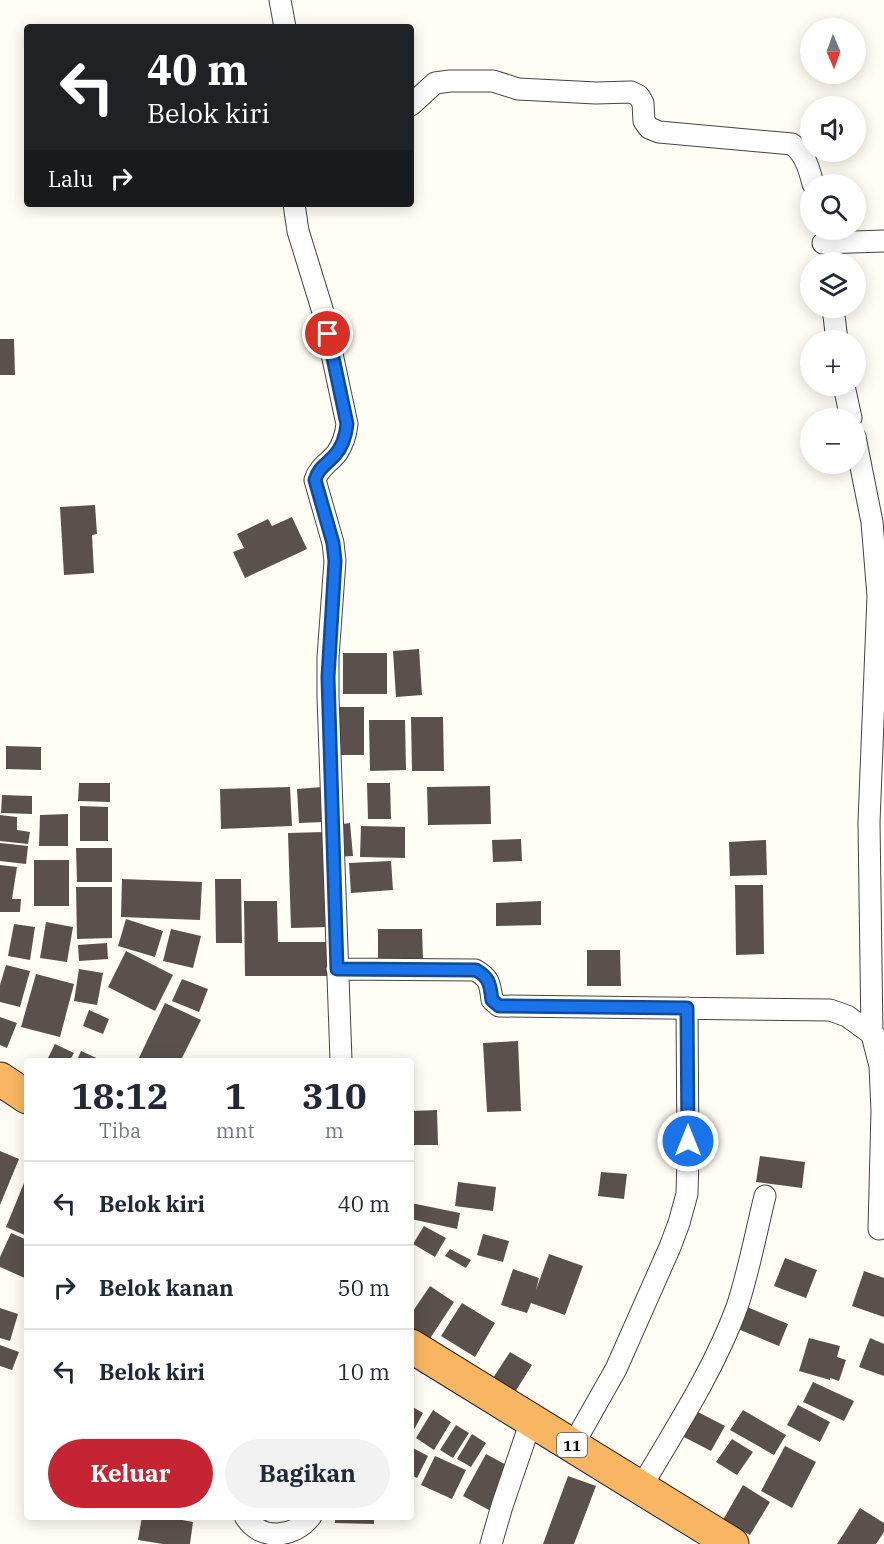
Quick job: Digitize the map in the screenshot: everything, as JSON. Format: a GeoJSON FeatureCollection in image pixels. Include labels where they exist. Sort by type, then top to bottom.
{"type":"FeatureCollection","features":[{"type":"Feature","properties":{"kind":"highway"},"geometry":{"type":"LineString","coordinates":[[0,1079],[24,1095]]}},
{"type":"Feature","properties":{"kind":"highway","name":"11"},"geometry":{"type":"LineString","coordinates":[[414,1348],[732,1544]]}},
{"type":"Feature","properties":{"kind":"street"},"geometry":{"type":"LineString","coordinates":[[280,0],[284,24]]}},
{"type":"Feature","properties":{"kind":"street"},"geometry":{"type":"LineString","coordinates":[[414,102],[435,83],[450,81],[493,81],[518,89],[596,93],[631,92],[639,96],[643,103],[645,121],[649,128],[659,132],[792,144],[802,152],[810,174]]}},
{"type":"Feature","properties":{"kind":"street"},"geometry":{"type":"LineString","coordinates":[[294,207],[298,231],[323,312],[347,424],[346,434],[336,454],[320,469],[315,480],[333,543],[335,561],[328,677],[341,1058]]}},
{"type":"Feature","properties":{"kind":"street"},"geometry":{"type":"LineString","coordinates":[[823,245],[884,241]]}},
{"type":"Feature","properties":{"kind":"street"},"geometry":{"type":"LineString","coordinates":[[865,474],[878,522],[876,821],[878,1039],[882,1111],[879,1229]]}},
{"type":"Feature","properties":{"kind":"street"},"geometry":{"type":"LineString","coordinates":[[337,969],[476,970],[487,977],[490,982],[492,1000],[499,1006],[830,1010],[847,1016],[878,1039]]}},
{"type":"Feature","properties":{"kind":"street"},"geometry":{"type":"LineString","coordinates":[[573,1445],[616,1369],[670,1247],[687,1194],[687,1008]]}},
{"type":"Feature","properties":{"kind":"street"},"geometry":{"type":"LineString","coordinates":[[640,1489],[687,1408],[733,1315],[765,1196]]}},
{"type":"Feature","properties":{"kind":"street"},"geometry":{"type":"LineString","coordinates":[[491,1544],[531,1421]]}},
{"type":"Feature","properties":{"kind":"street"},"geometry":{"type":"LineString","coordinates":[[249,1520],[259,1531],[274,1534],[288,1533],[301,1527],[307,1520]]}},
{"type":"Feature","properties":{"kind":"building"},"geometry":{"type":"Polygon","coordinates":[[[0,339],[14,339],[15,375],[0,375],[0,339]]]}},
{"type":"Feature","properties":{"kind":"building"},"geometry":{"type":"Polygon","coordinates":[[[95,505],[97,534],[92,535],[94,573],[64,575],[60,507],[95,505]]]}},
{"type":"Feature","properties":{"kind":"building"},"geometry":{"type":"Polygon","coordinates":[[[292,517],[307,549],[245,578],[233,552],[244,548],[237,534],[268,519],[272,526],[292,517]]]}},
{"type":"Feature","properties":{"kind":"building"},"geometry":{"type":"Polygon","coordinates":[[[419,649],[422,695],[396,697],[393,651],[419,649]]]}},
{"type":"Feature","properties":{"kind":"building"},"geometry":{"type":"Polygon","coordinates":[[[343,653],[387,653],[387,694],[343,694],[343,653]]]}},
{"type":"Feature","properties":{"kind":"building"},"geometry":{"type":"Polygon","coordinates":[[[333,707],[364,707],[364,755],[334,755],[333,707]]]}},
{"type":"Feature","properties":{"kind":"building"},"geometry":{"type":"Polygon","coordinates":[[[411,717],[443,717],[444,771],[412,771],[411,717]]]}},
{"type":"Feature","properties":{"kind":"building"},"geometry":{"type":"Polygon","coordinates":[[[369,720],[405,720],[406,770],[370,771],[369,720]]]}},
{"type":"Feature","properties":{"kind":"building"},"geometry":{"type":"Polygon","coordinates":[[[6,746],[41,747],[41,770],[6,769],[6,746]]]}},
{"type":"Feature","properties":{"kind":"building"},"geometry":{"type":"Polygon","coordinates":[[[79,783],[110,783],[110,802],[78,801],[79,783]]]}},
{"type":"Feature","properties":{"kind":"building"},"geometry":{"type":"Polygon","coordinates":[[[367,783],[390,783],[391,819],[368,819],[367,783]]]}},
{"type":"Feature","properties":{"kind":"building"},"geometry":{"type":"Polygon","coordinates":[[[490,786],[491,824],[428,825],[427,787],[490,786]]]}},
{"type":"Feature","properties":{"kind":"building"},"geometry":{"type":"Polygon","coordinates":[[[290,787],[292,826],[221,829],[220,789],[290,787]]]}},
{"type":"Feature","properties":{"kind":"building"},"geometry":{"type":"Polygon","coordinates":[[[322,787],[324,822],[299,823],[297,789],[322,787]]]}},
{"type":"Feature","properties":{"kind":"building"},"geometry":{"type":"Polygon","coordinates":[[[2,795],[32,796],[32,814],[1,813],[2,795]]]}},
{"type":"Feature","properties":{"kind":"building"},"geometry":{"type":"Polygon","coordinates":[[[80,806],[108,807],[108,841],[80,841],[80,806]]]}},
{"type":"Feature","properties":{"kind":"building"},"geometry":{"type":"Polygon","coordinates":[[[68,814],[68,846],[39,846],[40,815],[68,814]]]}},
{"type":"Feature","properties":{"kind":"building"},"geometry":{"type":"Polygon","coordinates":[[[0,815],[17,817],[17,830],[30,832],[28,844],[0,841],[0,815]]]}},
{"type":"Feature","properties":{"kind":"building"},"geometry":{"type":"Polygon","coordinates":[[[350,823],[353,856],[337,857],[335,825],[350,823]]]}},
{"type":"Feature","properties":{"kind":"building"},"geometry":{"type":"Polygon","coordinates":[[[361,826],[405,827],[405,858],[360,857],[361,826]]]}},
{"type":"Feature","properties":{"kind":"building"},"geometry":{"type":"Polygon","coordinates":[[[325,832],[328,927],[291,928],[288,833],[325,832]]]}},
{"type":"Feature","properties":{"kind":"building"},"geometry":{"type":"Polygon","coordinates":[[[521,839],[522,861],[493,862],[492,840],[521,839]]]}},
{"type":"Feature","properties":{"kind":"building"},"geometry":{"type":"Polygon","coordinates":[[[766,840],[767,875],[730,876],[729,842],[766,840]]]}},
{"type":"Feature","properties":{"kind":"building"},"geometry":{"type":"Polygon","coordinates":[[[0,843],[28,846],[26,864],[0,861],[0,843]]]}},
{"type":"Feature","properties":{"kind":"building"},"geometry":{"type":"Polygon","coordinates":[[[76,848],[112,848],[112,882],[77,882],[76,848]]]}},
{"type":"Feature","properties":{"kind":"building"},"geometry":{"type":"Polygon","coordinates":[[[34,860],[69,860],[69,906],[34,906],[34,860]]]}},
{"type":"Feature","properties":{"kind":"building"},"geometry":{"type":"Polygon","coordinates":[[[391,861],[393,890],[351,893],[349,863],[391,861]]]}},
{"type":"Feature","properties":{"kind":"building"},"geometry":{"type":"Polygon","coordinates":[[[0,865],[17,867],[12,899],[21,899],[20,912],[0,912],[0,865]]]}},
{"type":"Feature","properties":{"kind":"building"},"geometry":{"type":"Polygon","coordinates":[[[122,879],[202,882],[200,920],[121,917],[122,879]]]}},
{"type":"Feature","properties":{"kind":"building"},"geometry":{"type":"Polygon","coordinates":[[[215,879],[241,879],[242,943],[216,943],[215,879]]]}},
{"type":"Feature","properties":{"kind":"building"},"geometry":{"type":"Polygon","coordinates":[[[735,885],[763,885],[764,954],[736,955],[735,885]]]}},
{"type":"Feature","properties":{"kind":"building"},"geometry":{"type":"Polygon","coordinates":[[[76,887],[112,887],[112,938],[77,939],[76,887]]]}},
{"type":"Feature","properties":{"kind":"building"},"geometry":{"type":"Polygon","coordinates":[[[244,901],[277,901],[278,942],[329,942],[329,976],[245,976],[244,901]]]}},
{"type":"Feature","properties":{"kind":"building"},"geometry":{"type":"Polygon","coordinates":[[[541,901],[541,925],[496,926],[496,903],[541,901]]]}},
{"type":"Feature","properties":{"kind":"building"},"geometry":{"type":"Polygon","coordinates":[[[126,919],[163,931],[155,957],[118,946],[126,919]]]}},
{"type":"Feature","properties":{"kind":"building"},"geometry":{"type":"Polygon","coordinates":[[[46,922],[73,927],[67,962],[40,958],[46,922]]]}},
{"type":"Feature","properties":{"kind":"building"},"geometry":{"type":"Polygon","coordinates":[[[14,924],[35,927],[30,960],[8,956],[14,924]]]}},
{"type":"Feature","properties":{"kind":"building"},"geometry":{"type":"Polygon","coordinates":[[[171,929],[201,936],[193,968],[163,961],[171,929]]]}},
{"type":"Feature","properties":{"kind":"building"},"geometry":{"type":"Polygon","coordinates":[[[378,929],[422,929],[423,960],[378,961],[378,929]]]}},
{"type":"Feature","properties":{"kind":"building"},"geometry":{"type":"Polygon","coordinates":[[[107,943],[108,959],[79,961],[78,945],[107,943]]]}},
{"type":"Feature","properties":{"kind":"building"},"geometry":{"type":"Polygon","coordinates":[[[587,950],[620,950],[621,986],[587,986],[587,950]]]}},
{"type":"Feature","properties":{"kind":"building"},"geometry":{"type":"Polygon","coordinates":[[[126,951],[173,975],[155,1011],[108,987],[126,951]]]}},
{"type":"Feature","properties":{"kind":"building"},"geometry":{"type":"Polygon","coordinates":[[[6,965],[30,971],[20,1007],[0,1002],[0,985],[6,965]]]}},
{"type":"Feature","properties":{"kind":"building"},"geometry":{"type":"Polygon","coordinates":[[[79,969],[103,973],[97,1005],[74,1001],[79,969]]]}},
{"type":"Feature","properties":{"kind":"building"},"geometry":{"type":"Polygon","coordinates":[[[36,974],[74,984],[60,1037],[21,1027],[36,974]]]}},
{"type":"Feature","properties":{"kind":"building"},"geometry":{"type":"Polygon","coordinates":[[[182,979],[208,989],[199,1012],[172,1001],[182,979]]]}},
{"type":"Feature","properties":{"kind":"building"},"geometry":{"type":"Polygon","coordinates":[[[165,1003],[201,1020],[182,1058],[139,1058],[165,1003]]]}},
{"type":"Feature","properties":{"kind":"building"},"geometry":{"type":"Polygon","coordinates":[[[89,1010],[109,1019],[103,1034],[83,1026],[89,1010]]]}},
{"type":"Feature","properties":{"kind":"building"},"geometry":{"type":"Polygon","coordinates":[[[0,1017],[17,1023],[7,1048],[0,1045],[0,1017]]]}},
{"type":"Feature","properties":{"kind":"building"},"geometry":{"type":"Polygon","coordinates":[[[518,1041],[521,1111],[487,1112],[483,1043],[518,1041]]]}},
{"type":"Feature","properties":{"kind":"building"},"geometry":{"type":"Polygon","coordinates":[[[55,1044],[74,1053],[71,1058],[48,1058],[55,1044]]]}},
{"type":"Feature","properties":{"kind":"building"},"geometry":{"type":"Polygon","coordinates":[[[81,1051],[97,1058],[78,1058],[81,1051]]]}},
{"type":"Feature","properties":{"kind":"building"},"geometry":{"type":"Polygon","coordinates":[[[437,1110],[438,1145],[414,1145],[414,1111],[437,1110]]]}},
{"type":"Feature","properties":{"kind":"building"},"geometry":{"type":"Polygon","coordinates":[[[0,1151],[19,1159],[0,1205],[0,1151]]]}},
{"type":"Feature","properties":{"kind":"building"},"geometry":{"type":"Polygon","coordinates":[[[760,1156],[805,1162],[802,1188],[756,1182],[760,1156]]]}},
{"type":"Feature","properties":{"kind":"building"},"geometry":{"type":"Polygon","coordinates":[[[601,1172],[627,1174],[624,1199],[598,1196],[601,1172]]]}},
{"type":"Feature","properties":{"kind":"building"},"geometry":{"type":"Polygon","coordinates":[[[458,1182],[496,1187],[493,1211],[455,1206],[458,1182]]]}},
{"type":"Feature","properties":{"kind":"building"},"geometry":{"type":"Polygon","coordinates":[[[24,1183],[24,1235],[6,1227],[24,1183]]]}},
{"type":"Feature","properties":{"kind":"building"},"geometry":{"type":"Polygon","coordinates":[[[414,1204],[460,1213],[457,1229],[414,1220],[414,1204]]]}},
{"type":"Feature","properties":{"kind":"building"},"geometry":{"type":"Polygon","coordinates":[[[424,1226],[446,1238],[435,1257],[414,1245],[424,1226]]]}},
{"type":"Feature","properties":{"kind":"building"},"geometry":{"type":"Polygon","coordinates":[[[11,1233],[24,1239],[24,1278],[0,1267],[0,1257],[11,1233]]]}},
{"type":"Feature","properties":{"kind":"building"},"geometry":{"type":"Polygon","coordinates":[[[483,1234],[509,1241],[503,1262],[477,1255],[483,1234]]]}},
{"type":"Feature","properties":{"kind":"building"},"geometry":{"type":"Polygon","coordinates":[[[450,1249],[471,1260],[466,1268],[445,1256],[450,1249]]]}},
{"type":"Feature","properties":{"kind":"building"},"geometry":{"type":"Polygon","coordinates":[[[549,1254],[583,1266],[565,1315],[531,1303],[527,1313],[501,1305],[513,1269],[539,1278],[536,1290],[549,1254]]]}},
{"type":"Feature","properties":{"kind":"building"},"geometry":{"type":"Polygon","coordinates":[[[785,1258],[817,1270],[806,1298],[774,1286],[785,1258]]]}},
{"type":"Feature","properties":{"kind":"building"},"geometry":{"type":"Polygon","coordinates":[[[864,1271],[884,1278],[884,1317],[852,1306],[864,1271]]]}},
{"type":"Feature","properties":{"kind":"building"},"geometry":{"type":"Polygon","coordinates":[[[430,1286],[454,1302],[429,1340],[414,1330],[414,1310],[430,1286]]]}},
{"type":"Feature","properties":{"kind":"building"},"geometry":{"type":"Polygon","coordinates":[[[462,1303],[495,1323],[475,1357],[441,1336],[462,1303]]]}},
{"type":"Feature","properties":{"kind":"building"},"geometry":{"type":"Polygon","coordinates":[[[742,1305],[788,1324],[779,1346],[733,1327],[742,1305]]]}},
{"type":"Feature","properties":{"kind":"building"},"geometry":{"type":"Polygon","coordinates":[[[0,1308],[18,1314],[10,1341],[0,1338],[0,1308]]]}},
{"type":"Feature","properties":{"kind":"building"},"geometry":{"type":"Polygon","coordinates":[[[809,1338],[840,1346],[837,1357],[846,1360],[839,1381],[799,1371],[809,1338]]]}},
{"type":"Feature","properties":{"kind":"building"},"geometry":{"type":"Polygon","coordinates":[[[870,1338],[884,1344],[884,1376],[859,1367],[870,1338]]]}},
{"type":"Feature","properties":{"kind":"building"},"geometry":{"type":"Polygon","coordinates":[[[0,1345],[19,1352],[12,1370],[0,1366],[0,1345]]]}},
{"type":"Feature","properties":{"kind":"building"},"geometry":{"type":"Polygon","coordinates":[[[510,1352],[532,1365],[515,1392],[493,1378],[510,1352]]]}},
{"type":"Feature","properties":{"kind":"building"},"geometry":{"type":"Polygon","coordinates":[[[813,1382],[854,1401],[844,1421],[803,1402],[813,1382]]]}},
{"type":"Feature","properties":{"kind":"building"},"geometry":{"type":"Polygon","coordinates":[[[798,1405],[830,1422],[820,1442],[787,1425],[798,1405]]]}},
{"type":"Feature","properties":{"kind":"building"},"geometry":{"type":"Polygon","coordinates":[[[414,1408],[423,1413],[414,1430],[414,1408]]]}},
{"type":"Feature","properties":{"kind":"building"},"geometry":{"type":"Polygon","coordinates":[[[433,1410],[451,1422],[434,1450],[416,1438],[433,1410]]]}},
{"type":"Feature","properties":{"kind":"building"},"geometry":{"type":"Polygon","coordinates":[[[743,1410],[786,1435],[774,1455],[730,1430],[743,1410]]]}},
{"type":"Feature","properties":{"kind":"building"},"geometry":{"type":"Polygon","coordinates":[[[696,1411],[725,1426],[711,1451],[682,1436],[696,1411]]]}},
{"type":"Feature","properties":{"kind":"building"},"geometry":{"type":"Polygon","coordinates":[[[456,1425],[469,1433],[453,1458],[440,1450],[456,1425]]]}},
{"type":"Feature","properties":{"kind":"building"},"geometry":{"type":"Polygon","coordinates":[[[472,1434],[486,1443],[471,1467],[457,1459],[472,1434]]]}},
{"type":"Feature","properties":{"kind":"building"},"geometry":{"type":"Polygon","coordinates":[[[732,1439],[753,1452],[737,1475],[716,1462],[732,1439]]]}},
{"type":"Feature","properties":{"kind":"building"},"geometry":{"type":"Polygon","coordinates":[[[785,1446],[816,1462],[792,1508],[761,1491],[785,1446]]]}},
{"type":"Feature","properties":{"kind":"building"},"geometry":{"type":"Polygon","coordinates":[[[414,1449],[428,1456],[417,1478],[414,1476],[414,1449]]]}},
{"type":"Feature","properties":{"kind":"building"},"geometry":{"type":"Polygon","coordinates":[[[486,1454],[512,1468],[489,1510],[463,1496],[486,1454]]]}},
{"type":"Feature","properties":{"kind":"building"},"geometry":{"type":"Polygon","coordinates":[[[435,1456],[466,1470],[452,1499],[421,1485],[435,1456]]]}},
{"type":"Feature","properties":{"kind":"building"},"geometry":{"type":"Polygon","coordinates":[[[568,1476],[596,1486],[574,1544],[543,1544],[568,1476]]]}},
{"type":"Feature","properties":{"kind":"building"},"geometry":{"type":"Polygon","coordinates":[[[743,1485],[770,1502],[750,1535],[723,1520],[743,1485]]]}},
{"type":"Feature","properties":{"kind":"building"},"geometry":{"type":"Polygon","coordinates":[[[860,1508],[884,1523],[884,1532],[876,1544],[837,1544],[860,1508]]]}},
{"type":"Feature","properties":{"kind":"building"},"geometry":{"type":"Polygon","coordinates":[[[141,1520],[193,1522],[190,1544],[163,1544],[138,1540],[141,1520]]]}},
{"type":"Feature","properties":{"kind":"building"},"geometry":{"type":"Polygon","coordinates":[[[335,1520],[374,1520],[374,1524],[335,1523],[335,1520]]]}},
{"type":"Feature","properties":{"kind":"route"},"geometry":{"type":"LineString","coordinates":[[328,334],[347,424],[342,444],[336,454],[316,474],[315,480],[315,487],[333,543],[335,561],[328,677],[337,969],[476,970],[487,977],[493,1003],[499,1006],[687,1008],[688,1141]]}}]}
